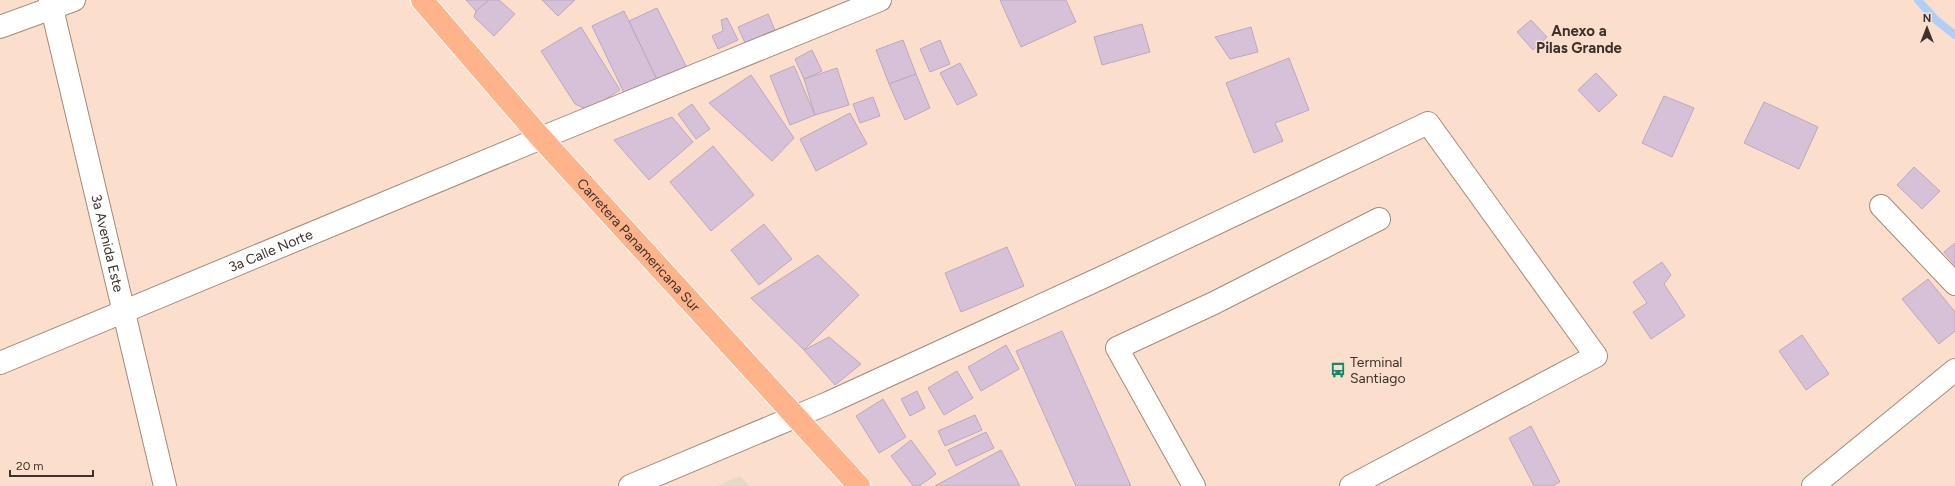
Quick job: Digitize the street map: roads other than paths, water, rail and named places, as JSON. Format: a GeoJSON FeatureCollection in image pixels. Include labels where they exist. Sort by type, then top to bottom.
{"type":"FeatureCollection","features":[{"type":"Feature","properties":{"kind":"highway","name":"Carretera Panamericana Sur"},"geometry":{"type":"LineString","coordinates":[[422,0],[541,138],[858,486]]}},
{"type":"Feature","properties":{"kind":"street"},"geometry":{"type":"LineString","coordinates":[[0,27],[51,4],[74,0]]}},
{"type":"Feature","properties":{"kind":"street","name":"3a Calle Norte"},"geometry":{"type":"LineString","coordinates":[[0,363],[541,138],[880,0]]}},
{"type":"Feature","properties":{"kind":"street","name":"3a Avenida Este"},"geometry":{"type":"LineString","coordinates":[[51,4],[165,486]]}},
{"type":"Feature","properties":{"kind":"street"},"geometry":{"type":"LineString","coordinates":[[630,486],[795,416],[1101,278],[1428,123],[1596,356],[1351,486]]}},
{"type":"Feature","properties":{"kind":"street"},"geometry":{"type":"LineString","coordinates":[[1881,206],[1955,284]]}},
{"type":"Feature","properties":{"kind":"street"},"geometry":{"type":"LineString","coordinates":[[1194,486],[1117,348],[1214,302],[1379,219]]}},
{"type":"Feature","properties":{"kind":"street"},"geometry":{"type":"LineString","coordinates":[[1813,486],[1955,370]]}},
{"type":"Feature","properties":{"kind":"waterway"},"geometry":{"type":"LineString","coordinates":[[1918,0],[1936,20],[1955,35]]}},
{"type":"Feature","properties":{"kind":"place","name":"Terminal Santiago"},"geometry":{"type":"Point","coordinates":[1338,370]}},
{"type":"Feature","properties":{"kind":"district","name":"Anexo a Pilas Grande"},"geometry":{"type":"Point","coordinates":[1579,40]}}]}
